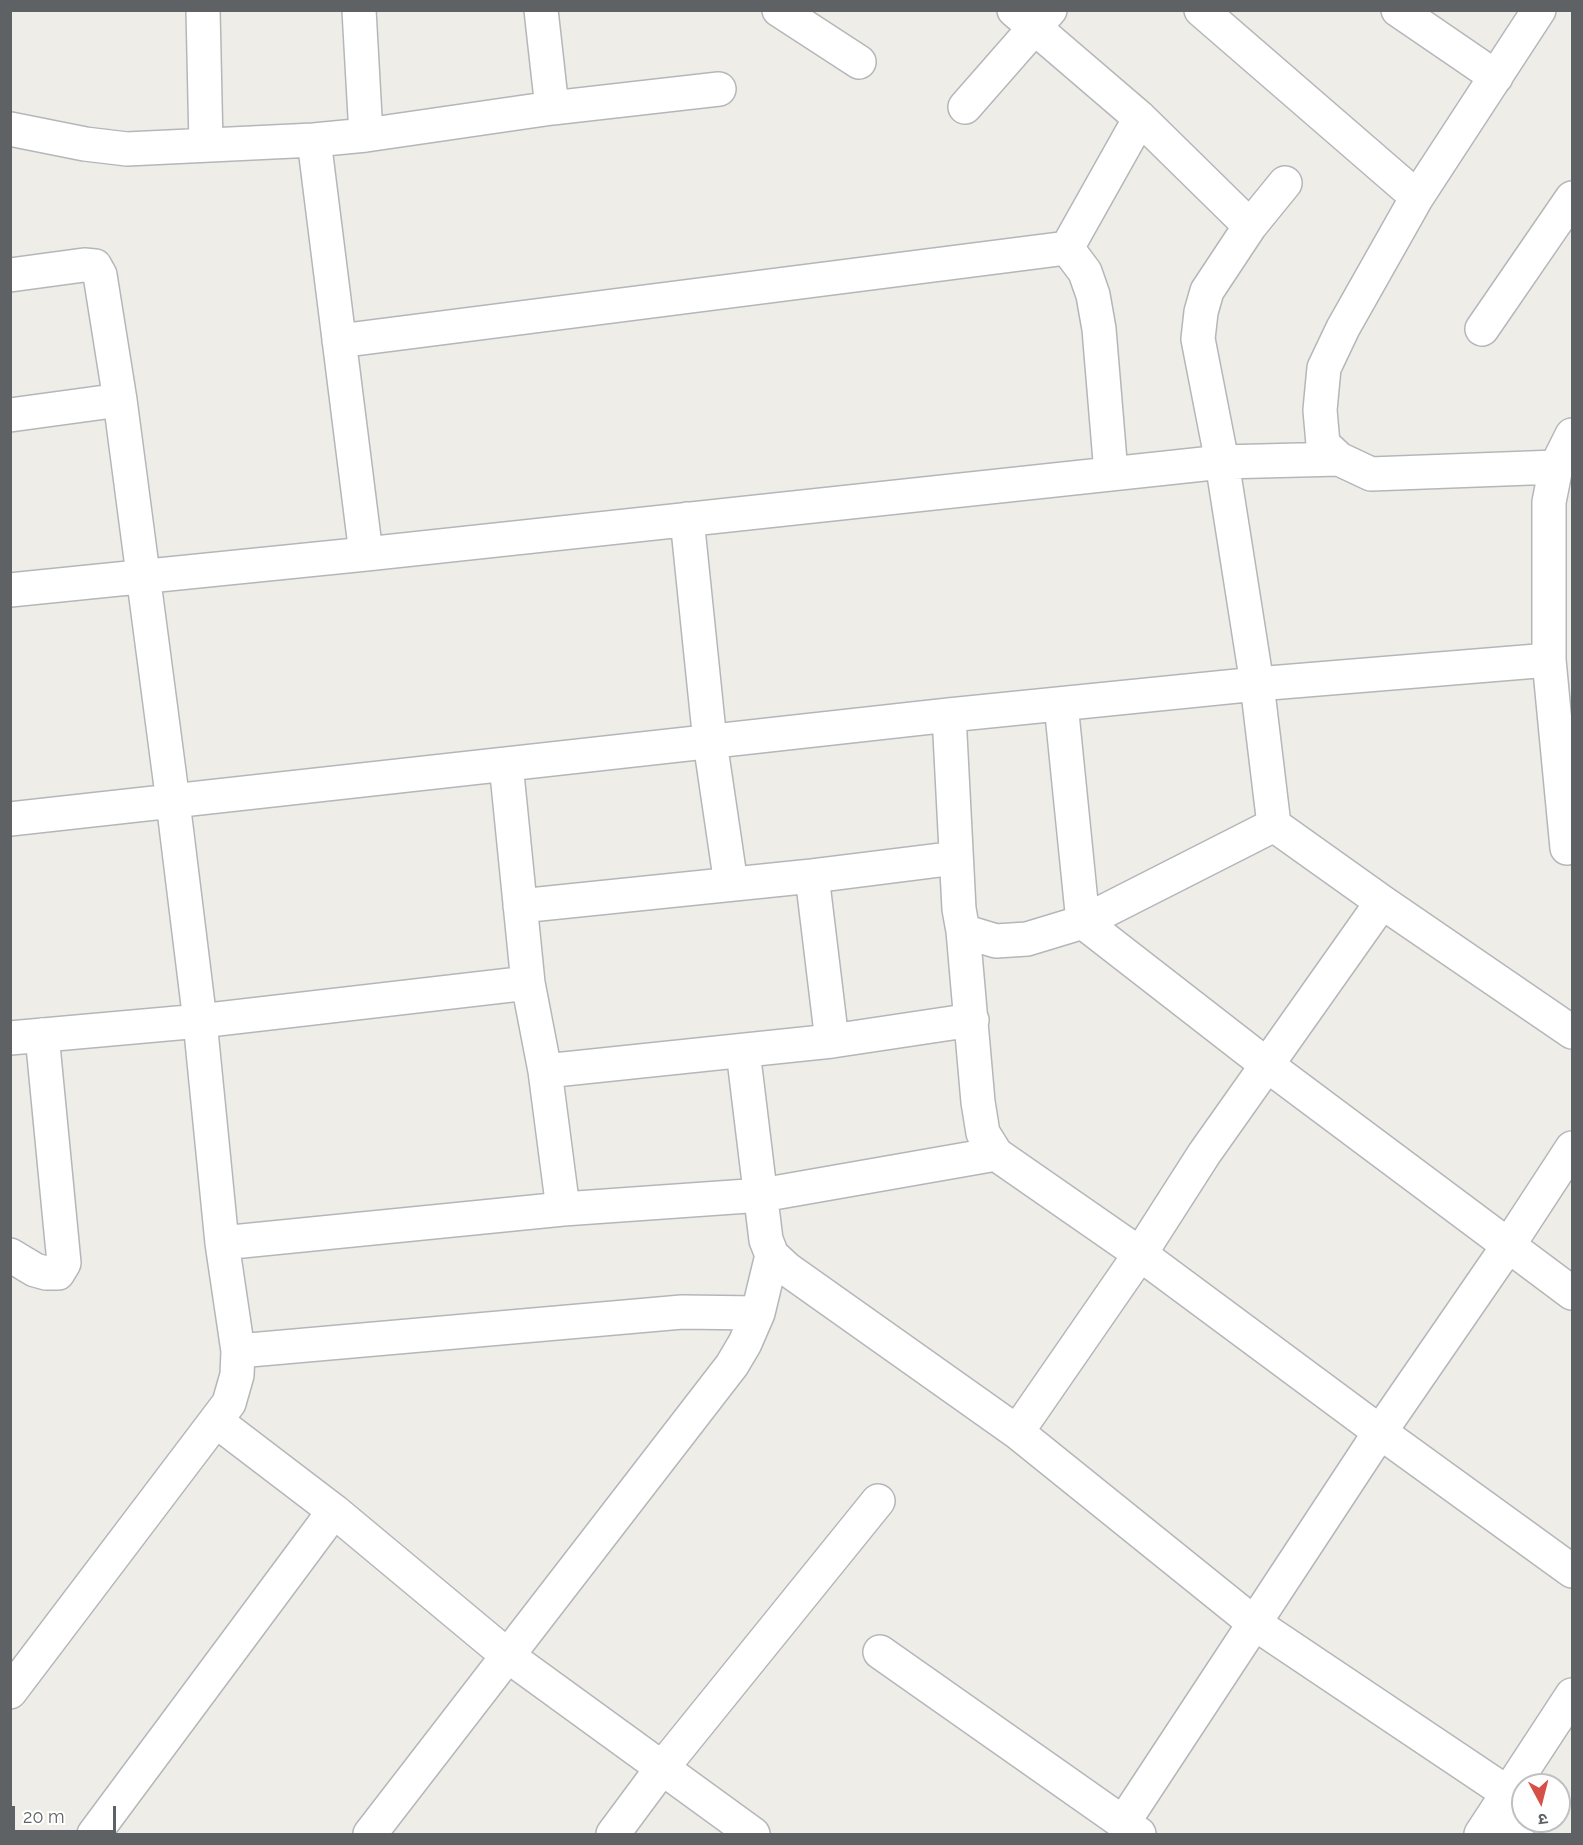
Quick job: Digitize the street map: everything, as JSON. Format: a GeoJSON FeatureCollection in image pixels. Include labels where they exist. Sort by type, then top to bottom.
{"type":"FeatureCollection","features":[{"type":"Feature","properties":{"kind":"street"},"geometry":{"type":"LineString","coordinates":[[203,10],[206,145]]}},
{"type":"Feature","properties":{"kind":"street"},"geometry":{"type":"LineString","coordinates":[[359,10],[366,135]]}},
{"type":"Feature","properties":{"kind":"street"},"geometry":{"type":"LineString","coordinates":[[541,10],[552,108]]}},
{"type":"Feature","properties":{"kind":"street"},"geometry":{"type":"LineString","coordinates":[[778,10],[860,62]]}},
{"type":"Feature","properties":{"kind":"street"},"geometry":{"type":"LineString","coordinates":[[1398,10],[1496,77]]}},
{"type":"Feature","properties":{"kind":"street"},"geometry":{"type":"LineString","coordinates":[[1539,10],[1418,197],[1343,328],[1324,368],[1320,410],[1323,444],[1339,459],[1371,474],[1556,467]]}},
{"type":"Feature","properties":{"kind":"street"},"geometry":{"type":"LineString","coordinates":[[1203,11],[1418,197]]}},
{"type":"Feature","properties":{"kind":"street"},"geometry":{"type":"LineString","coordinates":[[965,107],[1033,17],[1250,226]]}},
{"type":"Feature","properties":{"kind":"street"},"geometry":{"type":"LineString","coordinates":[[10,129],[85,144],[127,148],[314,140],[366,135],[552,108],[719,89]]}},
{"type":"Feature","properties":{"kind":"street"},"geometry":{"type":"LineString","coordinates":[[1067,248],[1140,118]]}},
{"type":"Feature","properties":{"kind":"street"},"geometry":{"type":"LineString","coordinates":[[314,140],[366,554]]}},
{"type":"Feature","properties":{"kind":"street"},"geometry":{"type":"LineString","coordinates":[[1285,183],[1250,226],[1206,291],[1198,339],[1222,462],[1257,684],[1274,825],[1572,1032]]}},
{"type":"Feature","properties":{"kind":"street"},"geometry":{"type":"LineString","coordinates":[[1482,329],[1572,198]]}},
{"type":"Feature","properties":{"kind":"street"},"geometry":{"type":"LineString","coordinates":[[339,341],[1067,248]]}},
{"type":"Feature","properties":{"kind":"street"},"geometry":{"type":"LineString","coordinates":[[1067,248],[1085,272],[1093,295],[1099,329],[1111,473]]}},
{"type":"Feature","properties":{"kind":"street"},"geometry":{"type":"LineString","coordinates":[[10,275],[84,265],[95,266],[100,276],[120,400],[173,802],[200,1021],[222,1243],[238,1351],[237,1375],[229,1404],[10,1692]]}},
{"type":"Feature","properties":{"kind":"street"},"geometry":{"type":"LineString","coordinates":[[10,415],[120,400]]}},
{"type":"Feature","properties":{"kind":"street"},"geometry":{"type":"LineString","coordinates":[[1567,848],[1565,765],[1549,660],[1561,502],[1556,467],[1572,435]]}},
{"type":"Feature","properties":{"kind":"street"},"geometry":{"type":"LineString","coordinates":[[10,590],[1222,462],[1339,459]]}},
{"type":"Feature","properties":{"kind":"street"},"geometry":{"type":"LineString","coordinates":[[687,519],[710,742],[731,884]]}},
{"type":"Feature","properties":{"kind":"street"},"geometry":{"type":"LineString","coordinates":[[10,819],[949,715],[1257,684],[1549,660]]}},
{"type":"Feature","properties":{"kind":"street"},"geometry":{"type":"LineString","coordinates":[[1061,704],[1083,922],[1267,1065],[1572,1293]]}},
{"type":"Feature","properties":{"kind":"street"},"geometry":{"type":"LineString","coordinates":[[949,715],[959,909],[972,1020],[978,1102],[983,1132],[996,1154],[1140,1254],[1572,1571]]}},
{"type":"Feature","properties":{"kind":"street"},"geometry":{"type":"LineString","coordinates":[[506,764],[528,983],[545,1071],[563,1209]]}},
{"type":"Feature","properties":{"kind":"street"},"geometry":{"type":"LineString","coordinates":[[963,931],[996,941],[1027,939],[1083,922],[1274,825]]}},
{"type":"Feature","properties":{"kind":"street"},"geometry":{"type":"LineString","coordinates":[[520,906],[812,876],[956,858]]}},
{"type":"Feature","properties":{"kind":"street"},"geometry":{"type":"LineString","coordinates":[[812,876],[832,1041]]}},
{"type":"Feature","properties":{"kind":"street"},"geometry":{"type":"LineString","coordinates":[[1017,1432],[1140,1254],[1204,1154],[1382,902]]}},
{"type":"Feature","properties":{"kind":"street"},"geometry":{"type":"LineString","coordinates":[[10,1255],[46,1274],[58,1273],[64,1263],[26,1037],[200,1021],[528,983]]}},
{"type":"Feature","properties":{"kind":"street"},"geometry":{"type":"LineString","coordinates":[[545,1071],[832,1041],[972,1020]]}},
{"type":"Feature","properties":{"kind":"street"},"geometry":{"type":"LineString","coordinates":[[743,1051],[766,1240],[772,1254],[797,1276],[1017,1432],[1254,1623],[1509,1794],[1517,1834]]}},
{"type":"Feature","properties":{"kind":"street"},"geometry":{"type":"LineString","coordinates":[[880,1652],[1131,1829],[1254,1623],[1572,1148]]}},
{"type":"Feature","properties":{"kind":"street"},"geometry":{"type":"LineString","coordinates":[[222,1243],[563,1209],[762,1195],[996,1154]]}},
{"type":"Feature","properties":{"kind":"street"},"geometry":{"type":"LineString","coordinates":[[370,1834],[732,1365],[758,1313],[772,1254]]}},
{"type":"Feature","properties":{"kind":"street"},"geometry":{"type":"LineString","coordinates":[[238,1351],[682,1312],[758,1313]]}},
{"type":"Feature","properties":{"kind":"street"},"geometry":{"type":"LineString","coordinates":[[216,1421],[334,1511],[508,1656],[753,1834]]}},
{"type":"Feature","properties":{"kind":"street"},"geometry":{"type":"LineString","coordinates":[[613,1834],[662,1768],[878,1501]]}},
{"type":"Feature","properties":{"kind":"street"},"geometry":{"type":"LineString","coordinates":[[94,1834],[334,1511]]}},
{"type":"Feature","properties":{"kind":"street"},"geometry":{"type":"LineString","coordinates":[[1481,1834],[1572,1695]]}}]}
